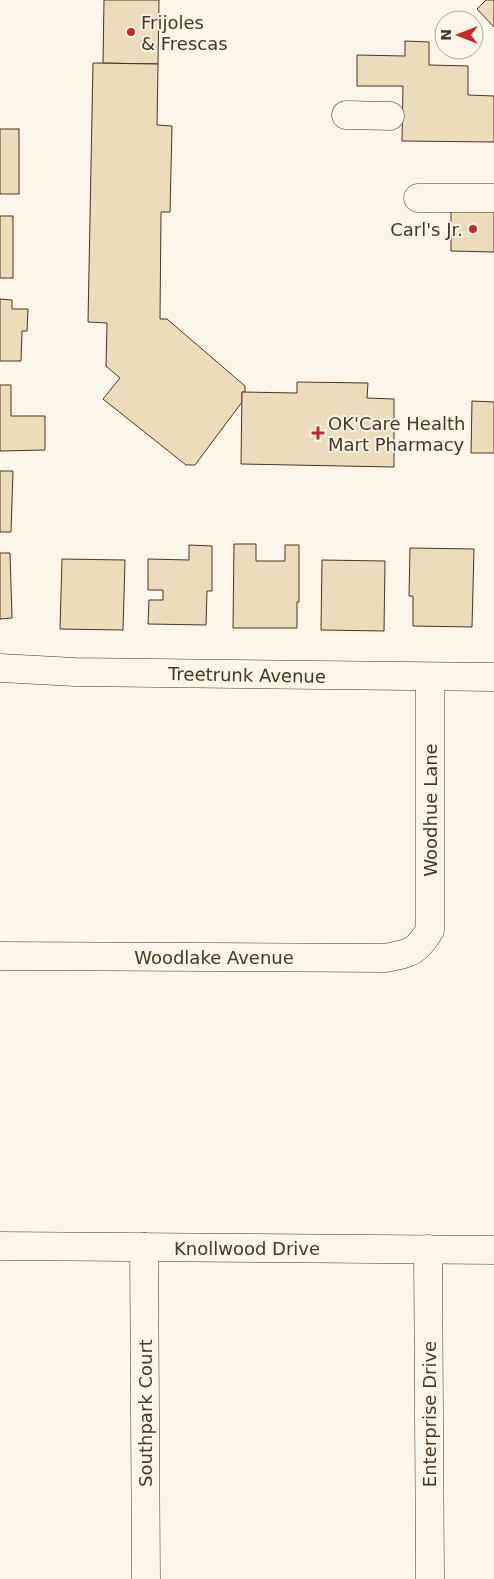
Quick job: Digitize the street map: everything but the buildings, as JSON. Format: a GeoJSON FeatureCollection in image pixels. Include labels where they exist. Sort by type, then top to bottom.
{"type":"FeatureCollection","features":[{"type":"Feature","properties":{"kind":"street"},"geometry":{"type":"LineString","coordinates":[[346,114],[390,116]]}},
{"type":"Feature","properties":{"kind":"street"},"geometry":{"type":"LineString","coordinates":[[418,198],[494,198]]}},
{"type":"Feature","properties":{"kind":"street","name":"Treetrunk Avenue"},"geometry":{"type":"LineString","coordinates":[[0,668],[75,672],[494,677]]}},
{"type":"Feature","properties":{"kind":"street","name":"Woodhue Lane"},"geometry":{"type":"LineString","coordinates":[[423,941],[430,930],[430,677]]}},
{"type":"Feature","properties":{"kind":"street","name":"Woodlake Avenue"},"geometry":{"type":"LineString","coordinates":[[0,956],[385,958],[410,953],[423,941]]}},
{"type":"Feature","properties":{"kind":"street","name":"Knollwood Drive"},"geometry":{"type":"LineString","coordinates":[[0,1246],[494,1250]]}},
{"type":"Feature","properties":{"kind":"street","name":"Southpark Court"},"geometry":{"type":"LineString","coordinates":[[144,1247],[146,1579]]}},
{"type":"Feature","properties":{"kind":"street","name":"Enterprise Drive"},"geometry":{"type":"LineString","coordinates":[[428,1249],[430,1579]]}},
{"type":"Feature","properties":{"kind":"place","name":"Frijoles & Frescas"},"geometry":{"type":"Point","coordinates":[131,32]}},
{"type":"Feature","properties":{"kind":"place","name":"Carl's Jr."},"geometry":{"type":"Point","coordinates":[473,229]}},
{"type":"Feature","properties":{"kind":"place","name":"OK'Care Health Mart Pharmacy"},"geometry":{"type":"Point","coordinates":[318,433]}}]}
